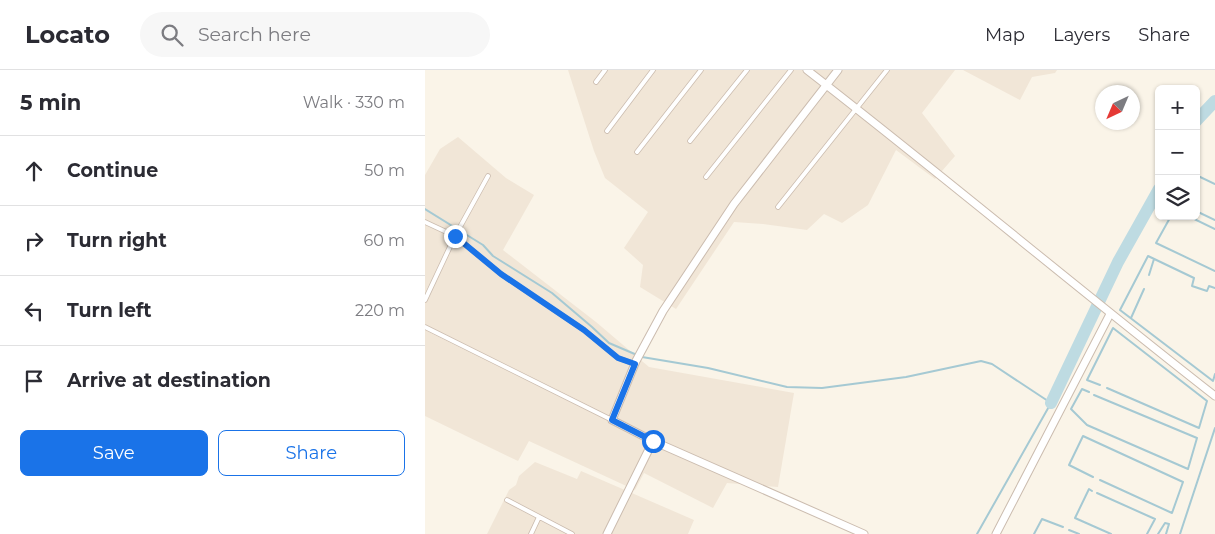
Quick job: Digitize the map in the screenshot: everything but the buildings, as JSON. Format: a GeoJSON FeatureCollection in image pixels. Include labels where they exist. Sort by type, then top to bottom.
{"type":"FeatureCollection","features":[{"type":"Feature","properties":{"kind":"street"},"geometry":{"type":"LineString","coordinates":[[807,70],[1215,396]]}},
{"type":"Feature","properties":{"kind":"street"},"geometry":{"type":"LineString","coordinates":[[838,70],[734,204],[663,311],[635,363],[612,420],[653,441],[864,534]]}},
{"type":"Feature","properties":{"kind":"street"},"geometry":{"type":"LineString","coordinates":[[996,534],[1107,311]]}},
{"type":"Feature","properties":{"kind":"street"},"geometry":{"type":"LineString","coordinates":[[607,534],[653,441]]}},
{"type":"Feature","properties":{"kind":"lane"},"geometry":{"type":"LineString","coordinates":[[596,82],[605,70]]}},
{"type":"Feature","properties":{"kind":"lane"},"geometry":{"type":"LineString","coordinates":[[607,131],[653,70]]}},
{"type":"Feature","properties":{"kind":"lane"},"geometry":{"type":"LineString","coordinates":[[637,152],[701,70]]}},
{"type":"Feature","properties":{"kind":"lane"},"geometry":{"type":"LineString","coordinates":[[690,141],[747,70]]}},
{"type":"Feature","properties":{"kind":"lane"},"geometry":{"type":"LineString","coordinates":[[706,177],[791,70]]}},
{"type":"Feature","properties":{"kind":"lane"},"geometry":{"type":"LineString","coordinates":[[778,207],[887,70]]}},
{"type":"Feature","properties":{"kind":"lane"},"geometry":{"type":"LineString","coordinates":[[425,300],[456,235],[488,176]]}},
{"type":"Feature","properties":{"kind":"lane"},"geometry":{"type":"LineString","coordinates":[[425,222],[456,235],[501,274],[584,330],[618,358],[635,363]]}},
{"type":"Feature","properties":{"kind":"lane"},"geometry":{"type":"LineString","coordinates":[[425,326],[612,420]]}},
{"type":"Feature","properties":{"kind":"lane"},"geometry":{"type":"LineString","coordinates":[[507,500],[573,534]]}},
{"type":"Feature","properties":{"kind":"lane"},"geometry":{"type":"LineString","coordinates":[[531,534],[539,517]]}},
{"type":"Feature","properties":{"kind":"shaded area"},"geometry":{"type":"Polygon","coordinates":[[[568,70],[955,70],[922,113],[955,156],[935,179],[896,150],[868,205],[842,223],[824,214],[807,230],[734,222],[676,309],[640,287],[643,265],[624,248],[648,212],[605,178],[594,151],[568,70]]]}},
{"type":"Feature","properties":{"kind":"shaded area"},"geometry":{"type":"Polygon","coordinates":[[[963,70],[1057,70],[1055,73],[1032,77],[1020,100],[963,70]]]}},
{"type":"Feature","properties":{"kind":"shaded area"},"geometry":{"type":"Polygon","coordinates":[[[458,137],[506,178],[534,195],[503,250],[596,322],[649,367],[794,393],[778,487],[727,483],[713,508],[644,473],[635,490],[529,441],[518,461],[425,416],[425,175],[440,149],[458,137]]]}},
{"type":"Feature","properties":{"kind":"shaded area"},"geometry":{"type":"Polygon","coordinates":[[[535,462],[577,479],[581,471],[694,520],[688,534],[487,534],[509,490],[516,485],[519,476],[535,462]]]}},
{"type":"Feature","properties":{"kind":"waterway"},"geometry":{"type":"LineString","coordinates":[[1200,117],[1215,101]]}},
{"type":"Feature","properties":{"kind":"waterway"},"geometry":{"type":"LineString","coordinates":[[1200,177],[1215,184]]}},
{"type":"Feature","properties":{"kind":"waterway"},"geometry":{"type":"LineString","coordinates":[[1051,403],[1118,262],[1155,196]]}},
{"type":"Feature","properties":{"kind":"waterway"},"geometry":{"type":"LineString","coordinates":[[425,209],[483,245],[493,256],[552,293],[609,343],[637,355]]}},
{"type":"Feature","properties":{"kind":"waterway"},"geometry":{"type":"LineString","coordinates":[[1200,213],[1215,220]]}},
{"type":"Feature","properties":{"kind":"waterway"},"geometry":{"type":"LineString","coordinates":[[1169,220],[1156,243],[1215,271]]}},
{"type":"Feature","properties":{"kind":"waterway"},"geometry":{"type":"LineString","coordinates":[[1196,220],[1215,229]]}},
{"type":"Feature","properties":{"kind":"waterway"},"geometry":{"type":"LineString","coordinates":[[1215,288],[1209,286],[1207,291],[1192,286],[1194,278],[1148,256],[1120,310],[1213,381],[1215,374]]}},
{"type":"Feature","properties":{"kind":"waterway"},"geometry":{"type":"LineString","coordinates":[[1149,275],[1154,259]]}},
{"type":"Feature","properties":{"kind":"waterway"},"geometry":{"type":"LineString","coordinates":[[1131,318],[1144,289]]}},
{"type":"Feature","properties":{"kind":"waterway"},"geometry":{"type":"LineString","coordinates":[[1100,385],[1087,380],[1113,328],[1207,401],[1199,428],[1107,388]]}},
{"type":"Feature","properties":{"kind":"waterway"},"geometry":{"type":"LineString","coordinates":[[642,357],[708,368],[787,387],[822,388],[906,377],[981,361],[992,364],[1051,403],[977,534]]}},
{"type":"Feature","properties":{"kind":"waterway"},"geometry":{"type":"LineString","coordinates":[[1089,392],[1082,389],[1071,409],[1087,425],[1188,469],[1197,438],[1094,395]]}},
{"type":"Feature","properties":{"kind":"waterway"},"geometry":{"type":"LineString","coordinates":[[1180,534],[1215,428]]}},
{"type":"Feature","properties":{"kind":"waterway"},"geometry":{"type":"LineString","coordinates":[[1093,477],[1069,465],[1083,436],[1183,482],[1172,513],[1100,480]]}},
{"type":"Feature","properties":{"kind":"waterway"},"geometry":{"type":"LineString","coordinates":[[1092,491],[1089,489],[1075,518],[1111,534]]}},
{"type":"Feature","properties":{"kind":"waterway"},"geometry":{"type":"LineString","coordinates":[[1097,493],[1155,519],[1147,534]]}},
{"type":"Feature","properties":{"kind":"waterway"},"geometry":{"type":"LineString","coordinates":[[1034,534],[1042,519],[1063,527]]}},
{"type":"Feature","properties":{"kind":"waterway"},"geometry":{"type":"LineString","coordinates":[[1158,534],[1165,523],[1169,524]]}},
{"type":"Feature","properties":{"kind":"waterway"},"geometry":{"type":"LineString","coordinates":[[1166,534],[1169,524]]}},
{"type":"Feature","properties":{"kind":"waterway"},"geometry":{"type":"LineString","coordinates":[[1069,530],[1079,534]]}},
{"type":"Feature","properties":{"kind":"route"},"geometry":{"type":"LineString","coordinates":[[455,236],[501,274],[584,330],[618,358],[635,364],[612,420],[653,441]]}}]}
